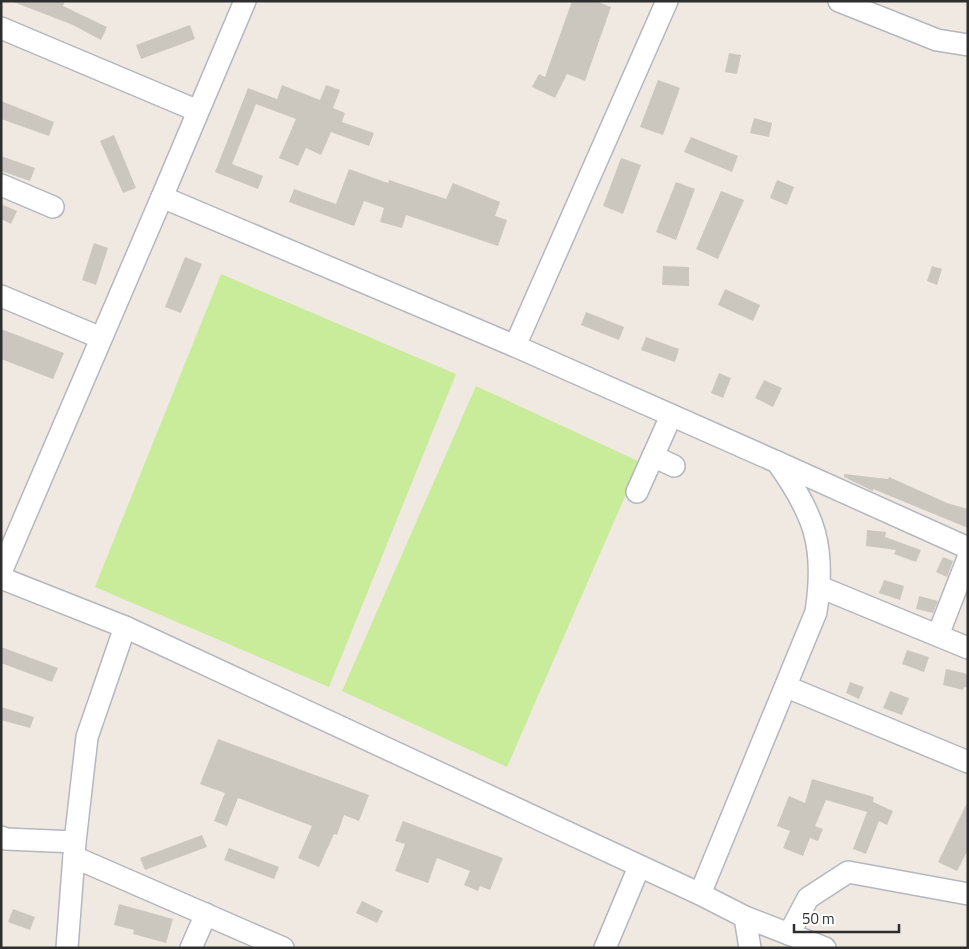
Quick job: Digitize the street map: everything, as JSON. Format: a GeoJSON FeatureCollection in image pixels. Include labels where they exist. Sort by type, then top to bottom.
{"type":"FeatureCollection","features":[{"type":"Feature","properties":{"kind":"lane"},"geometry":{"type":"LineString","coordinates":[[1,572],[246,1]]}},
{"type":"Feature","properties":{"kind":"lane"},"geometry":{"type":"LineString","coordinates":[[515,346],[667,1]]}},
{"type":"Feature","properties":{"kind":"lane"},"geometry":{"type":"LineString","coordinates":[[839,1],[937,40],[968,45]]}},
{"type":"Feature","properties":{"kind":"lane"},"geometry":{"type":"LineString","coordinates":[[1,28],[198,111]]}},
{"type":"Feature","properties":{"kind":"lane"},"geometry":{"type":"LineString","coordinates":[[1,185],[53,207]]}},
{"type":"Feature","properties":{"kind":"lane"},"geometry":{"type":"LineString","coordinates":[[162,197],[515,346],[968,548]]}},
{"type":"Feature","properties":{"kind":"lane"},"geometry":{"type":"LineString","coordinates":[[1,296],[101,338]]}},
{"type":"Feature","properties":{"kind":"lane"},"geometry":{"type":"LineString","coordinates":[[637,492],[671,416]]}},
{"type":"Feature","properties":{"kind":"lane"},"geometry":{"type":"LineString","coordinates":[[653,456],[674,466]]}},
{"type":"Feature","properties":{"kind":"lane"},"geometry":{"type":"LineString","coordinates":[[700,894],[816,612],[820,587],[820,554],[812,522],[799,494],[777,462]]}},
{"type":"Feature","properties":{"kind":"lane"},"geometry":{"type":"LineString","coordinates":[[938,635],[968,558]]}},
{"type":"Feature","properties":{"kind":"lane"},"geometry":{"type":"LineString","coordinates":[[1,578],[126,627],[700,894],[745,917],[825,948]]}},
{"type":"Feature","properties":{"kind":"lane"},"geometry":{"type":"LineString","coordinates":[[820,587],[968,648]]}},
{"type":"Feature","properties":{"kind":"lane"},"geometry":{"type":"LineString","coordinates":[[67,948],[74,849],[86,737],[126,627]]}},
{"type":"Feature","properties":{"kind":"lane"},"geometry":{"type":"LineString","coordinates":[[786,687],[968,762]]}},
{"type":"Feature","properties":{"kind":"lane"},"geometry":{"type":"LineString","coordinates":[[1,837],[74,849],[206,914],[283,948]]}},
{"type":"Feature","properties":{"kind":"lane"},"geometry":{"type":"LineString","coordinates":[[605,948],[639,866]]}},
{"type":"Feature","properties":{"kind":"lane"},"geometry":{"type":"LineString","coordinates":[[790,934],[808,898],[848,872],[968,894]]}},
{"type":"Feature","properties":{"kind":"lane"},"geometry":{"type":"LineString","coordinates":[[191,948],[206,914]]}},
{"type":"Feature","properties":{"kind":"lane"},"geometry":{"type":"LineString","coordinates":[[745,917],[750,948]]}},
{"type":"Feature","properties":{"kind":"green space"},"geometry":{"type":"Polygon","coordinates":[[[221,274],[456,374],[329,687],[95,587],[221,274]]]}},
{"type":"Feature","properties":{"kind":"green space"},"geometry":{"type":"Polygon","coordinates":[[[476,386],[640,462],[507,767],[342,691],[476,386]]]}},
{"type":"Feature","properties":{"kind":"building"},"geometry":{"type":"Polygon","coordinates":[[[11,1],[65,1],[63,6],[107,27],[101,40],[73,25],[11,1]]]}},
{"type":"Feature","properties":{"kind":"building"},"geometry":{"type":"Polygon","coordinates":[[[572,1],[596,1],[611,7],[585,81],[567,74],[555,98],[532,87],[539,74],[545,77],[572,1]]]}},
{"type":"Feature","properties":{"kind":"building"},"geometry":{"type":"Polygon","coordinates":[[[190,25],[195,39],[141,59],[136,45],[190,25]]]}},
{"type":"Feature","properties":{"kind":"building"},"geometry":{"type":"Polygon","coordinates":[[[729,53],[741,55],[737,74],[725,72],[729,53]]]}},
{"type":"Feature","properties":{"kind":"building"},"geometry":{"type":"Polygon","coordinates":[[[658,80],[680,88],[663,135],[640,127],[658,80]]]}},
{"type":"Feature","properties":{"kind":"building"},"geometry":{"type":"Polygon","coordinates":[[[282,85],[320,100],[326,85],[340,90],[333,108],[345,113],[342,122],[374,133],[369,146],[331,132],[321,155],[306,148],[298,166],[279,158],[296,119],[256,104],[232,164],[263,176],[258,189],[215,172],[248,88],[277,99],[282,85]]]}},
{"type":"Feature","properties":{"kind":"building"},"geometry":{"type":"Polygon","coordinates":[[[1,101],[54,122],[49,136],[1,119],[1,101]]]}},
{"type":"Feature","properties":{"kind":"building"},"geometry":{"type":"Polygon","coordinates":[[[754,118],[772,123],[769,137],[750,133],[754,118]]]}},
{"type":"Feature","properties":{"kind":"building"},"geometry":{"type":"Polygon","coordinates":[[[114,135],[136,188],[123,193],[100,141],[114,135]]]}},
{"type":"Feature","properties":{"kind":"building"},"geometry":{"type":"Polygon","coordinates":[[[691,137],[738,156],[732,172],[684,152],[691,137]]]}},
{"type":"Feature","properties":{"kind":"building"},"geometry":{"type":"Polygon","coordinates":[[[1,156],[35,168],[30,181],[1,171],[1,156]]]}},
{"type":"Feature","properties":{"kind":"building"},"geometry":{"type":"Polygon","coordinates":[[[621,158],[641,165],[623,214],[603,206],[621,158]]]}},
{"type":"Feature","properties":{"kind":"building"},"geometry":{"type":"Polygon","coordinates":[[[349,169],[388,183],[389,180],[446,199],[453,183],[500,202],[495,216],[507,220],[498,246],[406,215],[402,228],[380,222],[384,208],[364,201],[354,226],[289,202],[294,189],[336,204],[349,169]]]}},
{"type":"Feature","properties":{"kind":"building"},"geometry":{"type":"Polygon","coordinates":[[[777,180],[794,187],[787,205],[770,198],[777,180]]]}},
{"type":"Feature","properties":{"kind":"building"},"geometry":{"type":"Polygon","coordinates":[[[676,182],[695,189],[676,240],[656,232],[676,182]]]}},
{"type":"Feature","properties":{"kind":"building"},"geometry":{"type":"Polygon","coordinates":[[[721,191],[744,200],[718,259],[696,249],[721,191]]]}},
{"type":"Feature","properties":{"kind":"building"},"geometry":{"type":"Polygon","coordinates":[[[1,204],[17,211],[11,224],[1,219],[1,204]]]}},
{"type":"Feature","properties":{"kind":"building"},"geometry":{"type":"Polygon","coordinates":[[[94,243],[108,248],[96,285],[82,280],[94,243]]]}},
{"type":"Feature","properties":{"kind":"building"},"geometry":{"type":"Polygon","coordinates":[[[185,257],[202,264],[181,313],[165,307],[185,257]]]}},
{"type":"Feature","properties":{"kind":"building"},"geometry":{"type":"Polygon","coordinates":[[[663,266],[689,267],[689,286],[662,285],[663,266]]]}},
{"type":"Feature","properties":{"kind":"building"},"geometry":{"type":"Polygon","coordinates":[[[932,266],[942,269],[937,285],[927,281],[932,266]]]}},
{"type":"Feature","properties":{"kind":"building"},"geometry":{"type":"Polygon","coordinates":[[[725,289],[760,305],[753,321],[718,305],[725,289]]]}},
{"type":"Feature","properties":{"kind":"building"},"geometry":{"type":"Polygon","coordinates":[[[586,312],[624,327],[619,340],[581,325],[586,312]]]}},
{"type":"Feature","properties":{"kind":"building"},"geometry":{"type":"Polygon","coordinates":[[[1,329],[64,353],[53,379],[1,359],[1,329]]]}},
{"type":"Feature","properties":{"kind":"building"},"geometry":{"type":"Polygon","coordinates":[[[646,337],[679,349],[675,362],[641,350],[646,337]]]}},
{"type":"Feature","properties":{"kind":"building"},"geometry":{"type":"Polygon","coordinates":[[[719,373],[731,378],[723,398],[711,393],[719,373]]]}},
{"type":"Feature","properties":{"kind":"building"},"geometry":{"type":"Polygon","coordinates":[[[764,380],[782,388],[773,407],[755,398],[764,380]]]}},
{"type":"Feature","properties":{"kind":"building"},"geometry":{"type":"Polygon","coordinates":[[[844,474],[888,479],[889,477],[947,503],[968,509],[968,528],[873,489],[873,491],[844,477],[844,474]]]}},
{"type":"Feature","properties":{"kind":"building"},"geometry":{"type":"Polygon","coordinates":[[[867,530],[886,532],[885,537],[921,550],[916,562],[894,554],[896,550],[866,546],[867,530]]]}},
{"type":"Feature","properties":{"kind":"building"},"geometry":{"type":"Polygon","coordinates":[[[943,557],[953,561],[947,577],[936,572],[943,557]]]}},
{"type":"Feature","properties":{"kind":"building"},"geometry":{"type":"Polygon","coordinates":[[[884,580],[904,586],[900,600],[879,593],[884,580]]]}},
{"type":"Feature","properties":{"kind":"building"},"geometry":{"type":"Polygon","coordinates":[[[919,596],[938,601],[933,613],[916,609],[919,596]]]}},
{"type":"Feature","properties":{"kind":"building"},"geometry":{"type":"Polygon","coordinates":[[[1,647],[58,668],[52,682],[1,663],[1,647]]]}},
{"type":"Feature","properties":{"kind":"building"},"geometry":{"type":"Polygon","coordinates":[[[907,650],[929,657],[924,672],[902,664],[907,650]]]}},
{"type":"Feature","properties":{"kind":"building"},"geometry":{"type":"Polygon","coordinates":[[[946,669],[968,674],[968,688],[964,687],[963,690],[943,685],[946,669]]]}},
{"type":"Feature","properties":{"kind":"building"},"geometry":{"type":"Polygon","coordinates":[[[850,682],[864,687],[859,699],[846,693],[850,682]]]}},
{"type":"Feature","properties":{"kind":"building"},"geometry":{"type":"Polygon","coordinates":[[[890,691],[909,698],[902,715],[883,708],[890,691]]]}},
{"type":"Feature","properties":{"kind":"building"},"geometry":{"type":"Polygon","coordinates":[[[1,707],[34,717],[30,728],[1,720],[1,707]]]}},
{"type":"Feature","properties":{"kind":"building"},"geometry":{"type":"Polygon","coordinates":[[[218,739],[369,795],[359,821],[344,815],[337,835],[334,834],[319,867],[298,858],[312,826],[238,798],[227,826],[214,821],[225,793],[200,784],[218,739]]]}},
{"type":"Feature","properties":{"kind":"building"},"geometry":{"type":"Polygon","coordinates":[[[812,779],[874,797],[873,802],[893,811],[887,825],[879,821],[866,854],[853,849],[867,812],[826,800],[815,826],[823,829],[818,841],[810,838],[803,856],[783,848],[790,831],[777,826],[789,796],[805,803],[812,779]]]}},
{"type":"Feature","properties":{"kind":"building"},"geometry":{"type":"Polygon","coordinates":[[[968,801],[968,850],[957,871],[938,862],[968,801]]]}},
{"type":"Feature","properties":{"kind":"building"},"geometry":{"type":"Polygon","coordinates":[[[403,821],[503,858],[490,890],[480,886],[478,891],[464,885],[470,871],[437,858],[428,883],[395,871],[405,844],[395,841],[403,821]]]}},
{"type":"Feature","properties":{"kind":"building"},"geometry":{"type":"Polygon","coordinates":[[[202,835],[207,847],[145,870],[140,858],[202,835]]]}},
{"type":"Feature","properties":{"kind":"building"},"geometry":{"type":"Polygon","coordinates":[[[229,848],[279,867],[274,879],[224,860],[229,848]]]}},
{"type":"Feature","properties":{"kind":"building"},"geometry":{"type":"Polygon","coordinates":[[[362,901],[383,911],[377,923],[356,913],[362,901]]]}},
{"type":"Feature","properties":{"kind":"building"},"geometry":{"type":"Polygon","coordinates":[[[119,904],[173,919],[166,943],[133,934],[134,930],[114,925],[119,904]]]}},
{"type":"Feature","properties":{"kind":"building"},"geometry":{"type":"Polygon","coordinates":[[[13,909],[35,917],[30,930],[8,922],[13,909]]]}}]}
